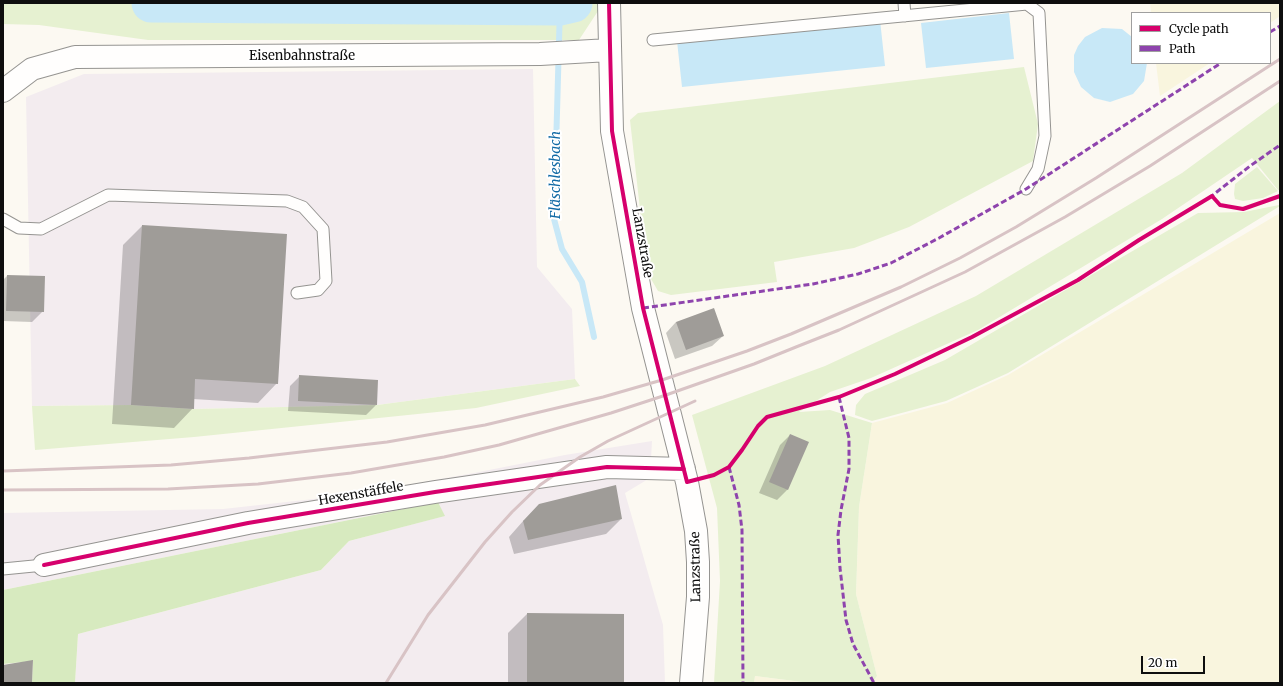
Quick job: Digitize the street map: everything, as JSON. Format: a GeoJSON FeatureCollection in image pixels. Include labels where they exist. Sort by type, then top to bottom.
{"type":"FeatureCollection","features":[{"type":"Feature","properties":{"kind":"street","name":"Lanzstraße"},"geometry":{"type":"LineString","coordinates":[[609,3],[612,131],[643,308],[684,469],[696,531],[698,597],[691,683]]}},
{"type":"Feature","properties":{"kind":"street","name":"Eisenbahnstraße"},"geometry":{"type":"LineString","coordinates":[[3,91],[32,69],[76,57],[540,54],[609,50]]}},
{"type":"Feature","properties":{"kind":"street","name":"Hexenstäffele"},"geometry":{"type":"LineString","coordinates":[[44,565],[248,523],[435,492],[607,467],[684,469]]}},
{"type":"Feature","properties":{"kind":"lane"},"geometry":{"type":"LineString","coordinates":[[904,3],[905,16]]}},
{"type":"Feature","properties":{"kind":"lane"},"geometry":{"type":"LineString","coordinates":[[653,40],[1027,4],[1039,13],[1044,136],[1038,169],[1026,189]]}},
{"type":"Feature","properties":{"kind":"lane"},"geometry":{"type":"LineString","coordinates":[[3,219],[19,228],[41,229],[108,195],[287,201],[303,207],[323,229],[326,281],[318,290],[297,293]]}},
{"type":"Feature","properties":{"kind":"lane"},"geometry":{"type":"LineString","coordinates":[[3,568],[44,565]]}},
{"type":"Feature","properties":{"kind":"shaded area"},"geometry":{"type":"Polygon","coordinates":[[[1150,3],[1280,3],[1280,16],[1271,22],[1271,12],[1151,12],[1150,3]]]}},
{"type":"Feature","properties":{"kind":"shaded area"},"geometry":{"type":"Polygon","coordinates":[[[1156,64],[1208,64],[1160,96],[1156,64]]]}},
{"type":"Feature","properties":{"kind":"shaded area"},"geometry":{"type":"Polygon","coordinates":[[[533,69],[537,267],[572,309],[575,379],[377,405],[194,409],[131,405],[32,406],[26,97],[84,74],[533,69]]]}},
{"type":"Feature","properties":{"kind":"shaded area"},"geometry":{"type":"Polygon","coordinates":[[[1280,213],[1280,683],[872,683],[877,676],[856,594],[859,507],[872,423],[947,403],[1008,375],[1280,213]]]}},
{"type":"Feature","properties":{"kind":"shaded area"},"geometry":{"type":"Polygon","coordinates":[[[652,441],[650,478],[625,493],[663,625],[665,683],[75,683],[78,634],[321,570],[349,541],[444,516],[438,502],[3,590],[3,513],[223,509],[350,495],[565,455],[652,441]]]}},
{"type":"Feature","properties":{"kind":"shaded area"},"geometry":{"type":"Polygon","coordinates":[[[755,676],[810,683],[754,683],[755,676]]]}},
{"type":"Feature","properties":{"kind":"green space"},"geometry":{"type":"Polygon","coordinates":[[[3,3],[598,3],[598,11],[579,40],[148,40],[39,25],[3,24],[3,3]]]}},
{"type":"Feature","properties":{"kind":"green space"},"geometry":{"type":"Polygon","coordinates":[[[1024,67],[1038,124],[1033,161],[909,227],[854,248],[774,262],[777,282],[671,295],[658,291],[647,272],[630,120],[638,113],[1024,67]]]}},
{"type":"Feature","properties":{"kind":"green space"},"geometry":{"type":"Polygon","coordinates":[[[1280,101],[1280,190],[1278,190],[1252,158],[1162,219],[978,330],[871,378],[830,392],[799,412],[830,410],[872,423],[859,507],[856,594],[877,676],[872,683],[810,683],[755,676],[754,683],[714,683],[720,581],[717,508],[692,415],[825,366],[976,296],[1182,173],[1280,101]]]}},
{"type":"Feature","properties":{"kind":"green space"},"geometry":{"type":"Polygon","coordinates":[[[1257,167],[1278,191],[1263,198],[1243,201],[1235,199],[1235,184],[1257,167]]]}},
{"type":"Feature","properties":{"kind":"green space"},"geometry":{"type":"Polygon","coordinates":[[[1280,206],[1008,373],[946,401],[872,421],[855,415],[856,405],[865,394],[945,360],[1198,213],[1244,212],[1280,206]]]}},
{"type":"Feature","properties":{"kind":"green space"},"geometry":{"type":"Polygon","coordinates":[[[575,379],[580,386],[476,408],[194,437],[35,450],[32,406],[131,405],[194,409],[377,405],[575,379]]]}},
{"type":"Feature","properties":{"kind":"green space"},"geometry":{"type":"Polygon","coordinates":[[[438,502],[445,516],[349,541],[321,570],[78,634],[75,683],[32,683],[33,661],[3,664],[3,590],[438,502]]]}},
{"type":"Feature","properties":{"kind":"water"},"geometry":{"type":"Polygon","coordinates":[[[1009,13],[1014,59],[926,68],[921,23],[1009,13]]]}},
{"type":"Feature","properties":{"kind":"water"},"geometry":{"type":"Polygon","coordinates":[[[880,20],[885,66],[682,87],[677,41],[880,20]]]}},
{"type":"Feature","properties":{"kind":"water"},"geometry":{"type":"Polygon","coordinates":[[[1102,28],[1122,29],[1131,36],[1131,64],[1147,64],[1144,81],[1133,94],[1110,102],[1094,98],[1081,87],[1074,72],[1074,55],[1078,46],[1085,37],[1102,28]]]}},
{"type":"Feature","properties":{"kind":"building"},"geometry":{"type":"Polygon","coordinates":[[[142,225],[287,234],[278,384],[195,379],[194,409],[131,405],[142,225]]]}},
{"type":"Feature","properties":{"kind":"building"},"geometry":{"type":"Polygon","coordinates":[[[7,275],[45,276],[44,312],[6,311],[7,275]]]}},
{"type":"Feature","properties":{"kind":"building"},"geometry":{"type":"Polygon","coordinates":[[[714,308],[724,336],[686,350],[676,322],[714,308]]]}},
{"type":"Feature","properties":{"kind":"building"},"geometry":{"type":"Polygon","coordinates":[[[299,375],[378,380],[377,405],[298,401],[299,375]]]}},
{"type":"Feature","properties":{"kind":"building"},"geometry":{"type":"Polygon","coordinates":[[[790,434],[809,442],[788,490],[769,482],[790,434]]]}},
{"type":"Feature","properties":{"kind":"building"},"geometry":{"type":"Polygon","coordinates":[[[616,485],[622,519],[528,540],[523,521],[539,504],[616,485]]]}},
{"type":"Feature","properties":{"kind":"building"},"geometry":{"type":"Polygon","coordinates":[[[527,613],[624,614],[624,683],[527,683],[527,613]]]}},
{"type":"Feature","properties":{"kind":"building"},"geometry":{"type":"Polygon","coordinates":[[[33,660],[32,683],[3,683],[3,665],[33,660]]]}},
{"type":"Feature","properties":{"kind":"waterway"},"geometry":{"type":"LineString","coordinates":[[151,3],[560,6],[573,3]]}},
{"type":"Feature","properties":{"kind":"waterway","name":"Fläschlesbach"},"geometry":{"type":"LineString","coordinates":[[560,6],[554,219],[562,249],[582,282],[594,337]]}},
{"type":"Feature","properties":{"kind":"railway"},"geometry":{"type":"LineString","coordinates":[[3,471],[171,465],[249,458],[387,442],[485,425],[603,397],[662,380],[747,351],[791,334],[901,287],[960,258],[1016,227],[1096,178],[1280,59]]}},
{"type":"Feature","properties":{"kind":"railway"},"geometry":{"type":"LineString","coordinates":[[3,490],[168,489],[258,484],[351,473],[444,457],[499,445],[611,413],[754,364],[839,330],[965,272],[1065,217],[1150,166],[1280,81]]}},
{"type":"Feature","properties":{"kind":"railway"},"geometry":{"type":"LineString","coordinates":[[386,683],[428,615],[485,542],[512,512],[540,485],[580,457],[608,441],[695,401]]}},
{"type":"Feature","properties":{"kind":"marked path"},"geometry":{"type":"LineString","coordinates":[[1271,31],[1280,26]]}},
{"type":"Feature","properties":{"kind":"marked path"},"geometry":{"type":"LineString","coordinates":[[643,308],[813,284],[858,274],[891,263],[1026,189],[1219,64]]}},
{"type":"Feature","properties":{"kind":"marked path"},"geometry":{"type":"LineString","coordinates":[[1209,198],[1280,145]]}},
{"type":"Feature","properties":{"kind":"marked path"},"geometry":{"type":"LineString","coordinates":[[839,397],[849,438],[849,469],[838,535],[846,620],[853,644],[874,683]]}},
{"type":"Feature","properties":{"kind":"marked path"},"geometry":{"type":"LineString","coordinates":[[729,467],[739,505],[742,530],[743,683]]}},
{"type":"Feature","properties":{"kind":"cycle path"},"geometry":{"type":"LineString","coordinates":[[609,3],[612,131],[643,308],[687,482],[714,475],[729,467],[758,426],[767,417],[839,397],[895,374],[972,337],[1078,280],[1139,240],[1212,196],[1220,205],[1243,209],[1280,196]]}},
{"type":"Feature","properties":{"kind":"cycle path"},"geometry":{"type":"LineString","coordinates":[[44,565],[248,523],[435,492],[607,467],[684,469]]}}]}
